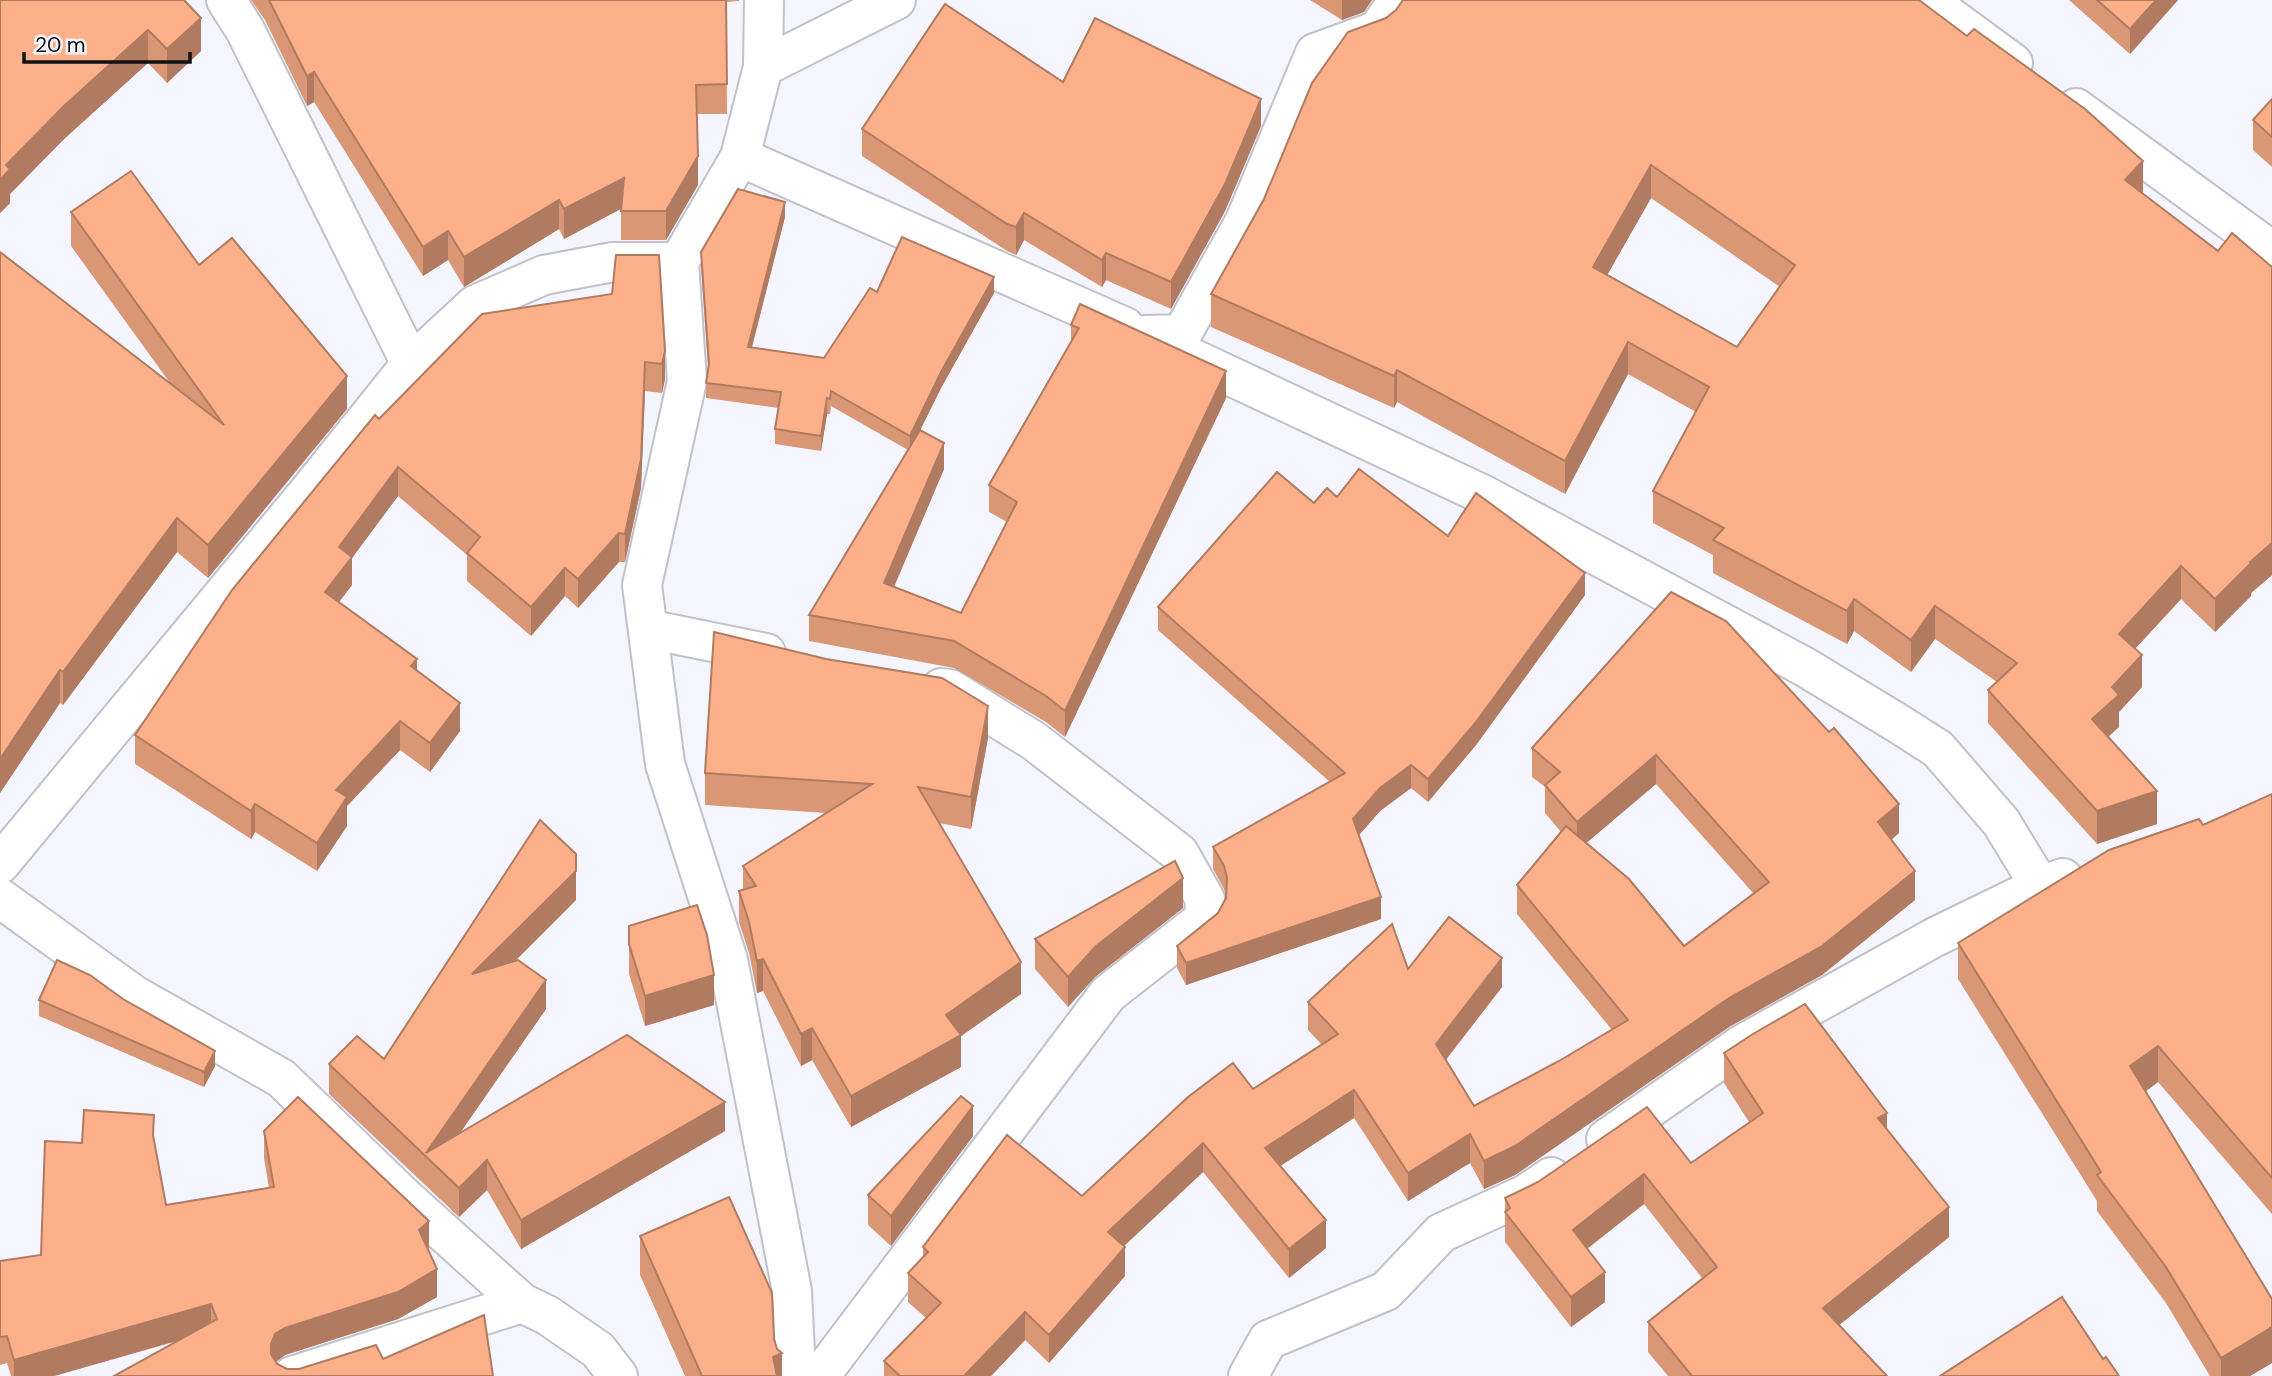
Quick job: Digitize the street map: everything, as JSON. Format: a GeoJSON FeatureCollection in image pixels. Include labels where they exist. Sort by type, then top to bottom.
{"type":"FeatureCollection","features":[{"type":"Feature","properties":{"kind":"street"},"geometry":{"type":"LineString","coordinates":[[226,0],[245,30],[411,364]]}},
{"type":"Feature","properties":{"kind":"street"},"geometry":{"type":"LineString","coordinates":[[765,0],[763,67],[740,157],[679,261],[687,381],[642,585],[665,764],[728,960],[792,1291],[796,1376]]}},
{"type":"Feature","properties":{"kind":"street"},"geometry":{"type":"LineString","coordinates":[[763,67],[896,0]]}},
{"type":"Feature","properties":{"kind":"street"},"geometry":{"type":"LineString","coordinates":[[1144,335],[1182,334],[1193,316],[1245,221],[1314,53],[1378,30],[1398,0]]}},
{"type":"Feature","properties":{"kind":"street"},"geometry":{"type":"LineString","coordinates":[[1927,0],[2272,251]]}},
{"type":"Feature","properties":{"kind":"street"},"geometry":{"type":"LineString","coordinates":[[740,157],[1144,335],[1484,495],[1805,667],[1938,749],[2001,822],[2040,886]]}},
{"type":"Feature","properties":{"kind":"street"},"geometry":{"type":"LineString","coordinates":[[0,864],[411,364],[475,305],[544,275],[613,262],[679,261]]}},
{"type":"Feature","properties":{"kind":"street"},"geometry":{"type":"LineString","coordinates":[[648,629],[803,662]]}},
{"type":"Feature","properties":{"kind":"street"},"geometry":{"type":"LineString","coordinates":[[820,1376],[1108,994],[1204,919],[1205,899],[1179,853],[1034,741],[950,689],[910,682]]}},
{"type":"Feature","properties":{"kind":"street"},"geometry":{"type":"LineString","coordinates":[[1248,1376],[1268,1340],[1386,1291],[1441,1233],[1526,1194],[1741,1045],[1935,937],[2040,886],[2090,869]]}},
{"type":"Feature","properties":{"kind":"street"},"geometry":{"type":"LineString","coordinates":[[0,898],[134,995],[281,1078],[403,1196],[522,1303],[547,1315],[598,1350],[618,1376]]}},
{"type":"Feature","properties":{"kind":"street"},"geometry":{"type":"LineString","coordinates":[[292,1376],[522,1303]]}},
{"type":"Feature","properties":{"kind":"building"},"geometry":{"type":"Polygon","coordinates":[[[0,0],[184,0],[201,18],[167,49],[148,30],[64,106],[6,165],[10,169],[0,180],[0,0]]]}},
{"type":"Feature","properties":{"kind":"building"},"geometry":{"type":"Polygon","coordinates":[[[269,0],[726,0],[727,84],[696,85],[698,156],[666,211],[621,211],[624,178],[564,209],[559,200],[464,257],[448,231],[423,247],[314,72],[307,76],[269,0]]]}},
{"type":"Feature","properties":{"kind":"building"},"geometry":{"type":"Polygon","coordinates":[[[1403,0],[1919,0],[1967,36],[1974,29],[2085,109],[2143,161],[2125,180],[2218,251],[2232,233],[2272,267],[2272,543],[2215,599],[2181,566],[2119,634],[2142,655],[2112,687],[2119,695],[2092,719],[2157,791],[2097,811],[1988,690],[2017,663],[1935,606],[1911,640],[1854,599],[1847,611],[1713,540],[1724,528],[1653,491],[1709,387],[1628,342],[1565,461],[1397,370],[1394,376],[1211,294],[1264,199],[1312,83],[1348,32],[1386,18],[1403,0]],[[1651,165],[1593,267],[1737,347],[1795,265],[1651,165]]]}},
{"type":"Feature","properties":{"kind":"building"},"geometry":{"type":"Polygon","coordinates":[[[2097,0],[2156,0],[2130,29],[2097,0]]]}},
{"type":"Feature","properties":{"kind":"building"},"geometry":{"type":"Polygon","coordinates":[[[945,4],[1063,82],[1095,18],[1261,99],[1225,184],[1171,282],[1106,253],[1102,260],[1024,213],[1016,227],[1007,224],[862,129],[945,4]]]}},
{"type":"Feature","properties":{"kind":"building"},"geometry":{"type":"Polygon","coordinates":[[[2272,99],[2272,137],[2253,120],[2272,99]]]}},
{"type":"Feature","properties":{"kind":"building"},"geometry":{"type":"Polygon","coordinates":[[[131,171],[199,265],[232,238],[347,376],[208,545],[177,518],[63,672],[60,670],[0,759],[0,252],[224,425],[71,212],[131,171]]]}},
{"type":"Feature","properties":{"kind":"building"},"geometry":{"type":"Polygon","coordinates":[[[738,189],[785,202],[748,347],[824,358],[870,288],[877,292],[902,237],[994,277],[941,372],[910,436],[831,391],[830,399],[827,398],[821,436],[775,429],[781,392],[706,383],[709,364],[701,252],[738,189]]]}},
{"type":"Feature","properties":{"kind":"building"},"geometry":{"type":"Polygon","coordinates":[[[616,255],[659,255],[665,351],[662,364],[645,362],[641,459],[625,534],[619,533],[578,579],[565,568],[531,607],[467,553],[480,537],[398,467],[339,547],[352,557],[325,592],[417,659],[411,666],[460,703],[430,743],[400,721],[336,790],[347,797],[317,843],[255,804],[251,811],[135,735],[232,590],[375,415],[379,419],[482,314],[612,294],[616,255]]]}},
{"type":"Feature","properties":{"kind":"building"},"geometry":{"type":"Polygon","coordinates":[[[1080,304],[1226,371],[1065,711],[1046,696],[954,641],[809,615],[920,430],[944,443],[884,583],[961,613],[1017,502],[989,485],[1079,328],[1071,325],[1080,304]]]}},
{"type":"Feature","properties":{"kind":"building"},"geometry":{"type":"Polygon","coordinates":[[[1359,469],[1448,536],[1476,493],[1585,573],[1476,722],[1428,779],[1411,765],[1380,788],[1353,819],[1381,897],[1186,963],[1177,946],[1218,913],[1226,898],[1227,878],[1224,866],[1213,847],[1345,773],[1158,607],[1277,472],[1314,503],[1327,488],[1337,497],[1359,469]]]}},
{"type":"Feature","properties":{"kind":"building"},"geometry":{"type":"Polygon","coordinates":[[[1671,592],[1726,621],[1829,732],[1834,728],[1899,804],[1878,822],[1915,871],[1822,946],[1729,998],[1515,1146],[1484,1161],[1470,1134],[1408,1173],[1354,1090],[1265,1148],[1326,1220],[1289,1249],[1203,1143],[1108,1232],[1125,1247],[1049,1335],[1025,1312],[964,1376],[900,1376],[884,1361],[941,1303],[908,1273],[928,1252],[923,1247],[1007,1135],[1082,1196],[1188,1097],[1233,1063],[1253,1089],[1338,1034],[1308,1002],[1392,924],[1408,969],[1449,917],[1502,958],[1436,1044],[1474,1106],[1559,1061],[1628,1020],[1517,885],[1566,826],[1629,879],[1684,946],[1769,882],[1656,755],[1577,822],[1545,785],[1560,772],[1532,748],[1671,592]]]}},
{"type":"Feature","properties":{"kind":"building"},"geometry":{"type":"Polygon","coordinates":[[[714,632],[826,659],[942,678],[988,706],[971,797],[918,787],[1021,962],[946,1015],[961,1035],[851,1096],[812,1028],[801,1034],[763,959],[757,961],[739,891],[756,886],[743,866],[872,784],[705,773],[714,632]]]}},
{"type":"Feature","properties":{"kind":"building"},"geometry":{"type":"Polygon","coordinates":[[[2272,794],[2272,1178],[2158,1046],[2130,1066],[2272,1299],[2272,1327],[2221,1358],[2166,1267],[2097,1175],[2101,1172],[1958,943],[2109,850],[2199,819],[2203,825],[2272,794]]]}},
{"type":"Feature","properties":{"kind":"building"},"geometry":{"type":"Polygon","coordinates":[[[540,820],[576,854],[576,871],[472,974],[518,960],[546,980],[426,1153],[627,1035],[725,1102],[521,1220],[487,1160],[459,1188],[329,1064],[357,1036],[384,1059],[540,820]]]}},
{"type":"Feature","properties":{"kind":"building"},"geometry":{"type":"Polygon","coordinates":[[[1175,861],[1183,878],[1095,947],[1068,977],[1035,939],[1175,861]]]}},
{"type":"Feature","properties":{"kind":"building"},"geometry":{"type":"Polygon","coordinates":[[[697,905],[707,935],[714,975],[645,996],[629,944],[629,926],[697,905]]]}},
{"type":"Feature","properties":{"kind":"building"},"geometry":{"type":"Polygon","coordinates":[[[57,960],[90,975],[123,999],[215,1051],[204,1072],[39,1000],[57,960]]]}},
{"type":"Feature","properties":{"kind":"building"},"geometry":{"type":"Polygon","coordinates":[[[1805,1004],[1887,1113],[1878,1118],[1949,1207],[1823,1308],[1887,1376],[1692,1376],[1648,1322],[1717,1267],[1644,1174],[1573,1230],[1605,1272],[1571,1297],[1505,1212],[1510,1208],[1505,1198],[1538,1182],[1647,1107],[1691,1163],[1763,1113],[1724,1053],[1805,1004]]]}},
{"type":"Feature","properties":{"kind":"building"},"geometry":{"type":"Polygon","coordinates":[[[961,1096],[973,1106],[891,1216],[868,1195],[961,1096]]]}},
{"type":"Feature","properties":{"kind":"building"},"geometry":{"type":"Polygon","coordinates":[[[298,1097],[429,1221],[419,1230],[437,1269],[398,1292],[285,1328],[275,1334],[271,1344],[271,1354],[277,1364],[287,1369],[299,1369],[376,1345],[383,1359],[484,1315],[493,1376],[114,1376],[217,1319],[211,1304],[14,1360],[7,1336],[0,1337],[0,1261],[41,1255],[45,1141],[82,1143],[84,1110],[154,1115],[153,1135],[166,1205],[274,1187],[264,1131],[298,1097]]]}},
{"type":"Feature","properties":{"kind":"building"},"geometry":{"type":"Polygon","coordinates":[[[729,1197],[772,1293],[774,1339],[777,1349],[782,1353],[773,1357],[777,1376],[702,1376],[640,1236],[729,1197]]]}},
{"type":"Feature","properties":{"kind":"building"},"geometry":{"type":"Polygon","coordinates":[[[2062,1297],[2103,1359],[2106,1357],[2119,1376],[1940,1376],[2062,1297]]]}}]}
